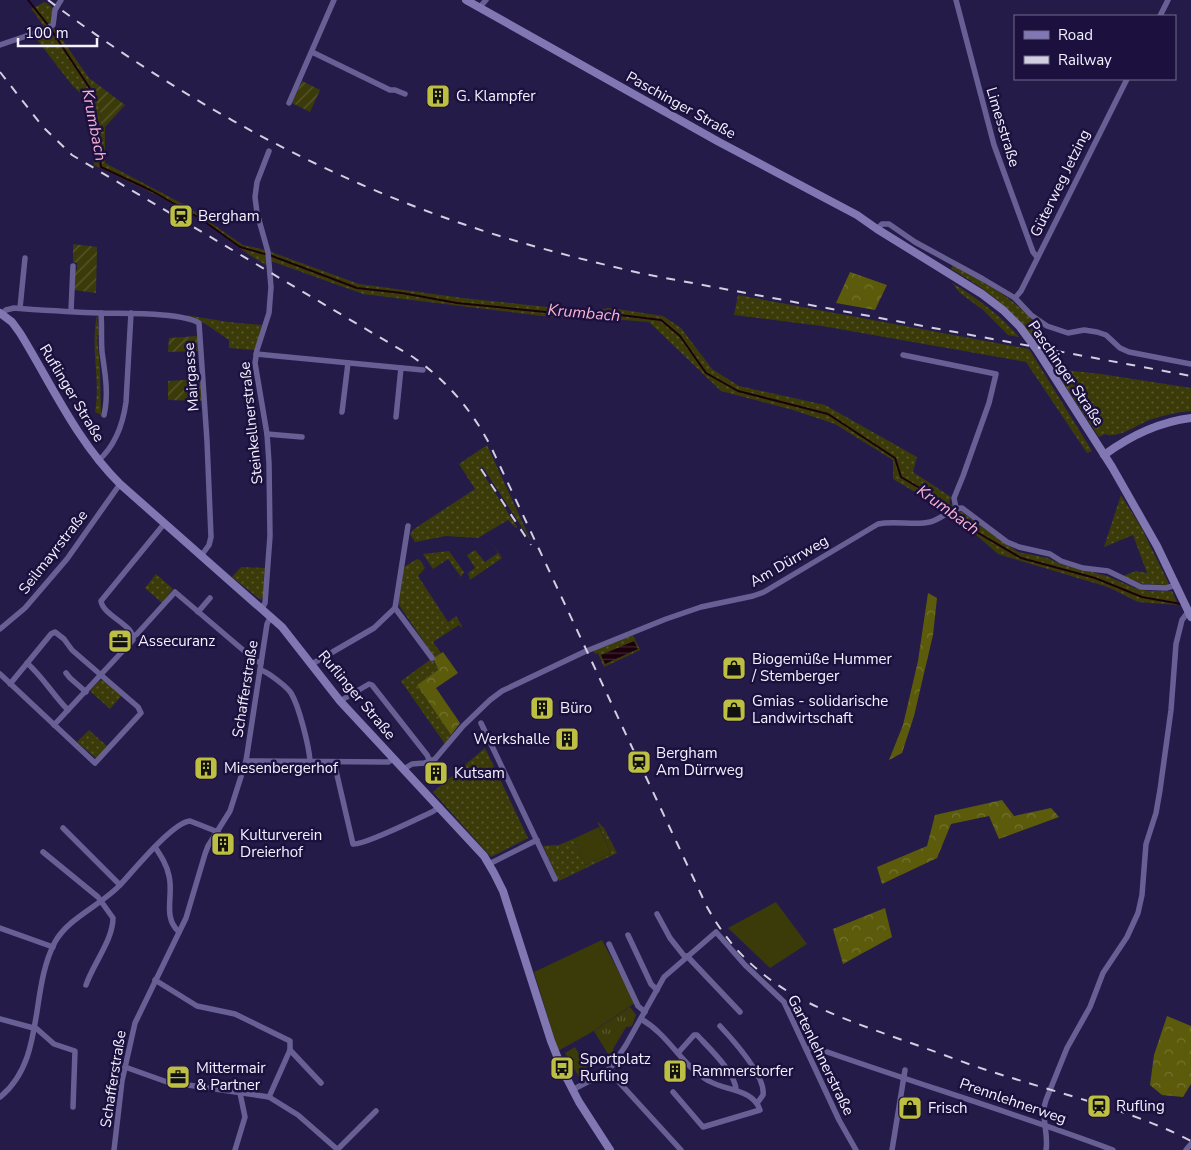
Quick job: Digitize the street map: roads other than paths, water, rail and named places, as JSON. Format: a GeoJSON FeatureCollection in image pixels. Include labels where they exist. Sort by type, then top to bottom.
{"type":"FeatureCollection","features":[{"type":"Feature","properties":{"kind":"street"},"geometry":{"type":"LineString","coordinates":[[0,44],[50,27],[54,23],[55,10],[61,0]]}},
{"type":"Feature","properties":{"kind":"street"},"geometry":{"type":"LineString","coordinates":[[289,103],[334,0]]}},
{"type":"Feature","properties":{"kind":"street","name":"Limesstraße"},"geometry":{"type":"LineString","coordinates":[[956,0],[994,145],[1033,252],[1037,257]]}},
{"type":"Feature","properties":{"kind":"street"},"geometry":{"type":"LineString","coordinates":[[1160,15],[1168,0]]}},
{"type":"Feature","properties":{"kind":"street","name":"Paschinger Straße"},"geometry":{"type":"LineString","coordinates":[[469,1],[482,5],[506,18],[538,39],[562,48],[812,192],[854,219],[877,229],[974,288],[993,302],[1011,318],[1037,350],[1104,455],[1146,526],[1187,608]]}},
{"type":"Feature","properties":{"kind":"street"},"geometry":{"type":"LineString","coordinates":[[312,52],[390,90],[405,94]]}},
{"type":"Feature","properties":{"kind":"street","name":"Güterweg Jetzing"},"geometry":{"type":"LineString","coordinates":[[1015,298],[1021,291],[1126,80]]}},
{"type":"Feature","properties":{"kind":"street","name":"Steinkellnerstraße"},"geometry":{"type":"LineString","coordinates":[[262,608],[265,603],[270,536],[269,462],[267,434],[256,374],[256,354],[270,304],[268,252],[257,213],[255,197],[257,182],[269,151]]}},
{"type":"Feature","properties":{"kind":"street"},"geometry":{"type":"LineString","coordinates":[[877,229],[882,224],[889,224],[915,242],[1015,298],[1036,320],[1058,331],[1068,333],[1092,331],[1106,335],[1120,348],[1129,352],[1191,364]]}},
{"type":"Feature","properties":{"kind":"street"},"geometry":{"type":"LineString","coordinates":[[20,308],[24,258]]}},
{"type":"Feature","properties":{"kind":"street"},"geometry":{"type":"LineString","coordinates":[[70,311],[73,266]]}},
{"type":"Feature","properties":{"kind":"street","name":"Mairgasse"},"geometry":{"type":"LineString","coordinates":[[1,314],[9,308],[20,308],[130,313],[199,323],[211,537],[209,545],[201,556]]}},
{"type":"Feature","properties":{"kind":"street"},"geometry":{"type":"LineString","coordinates":[[101,313],[102,351],[105,369],[106,404],[104,415]]}},
{"type":"Feature","properties":{"kind":"street"},"geometry":{"type":"LineString","coordinates":[[98,460],[108,452],[124,417],[130,313]]}},
{"type":"Feature","properties":{"kind":"street","name":"Ruflinger Straße"},"geometry":{"type":"LineString","coordinates":[[1,314],[12,322],[20,333],[72,424],[98,460],[120,484],[164,524],[271,616],[294,641],[340,701],[478,848],[503,890],[554,1048],[572,1090],[610,1150]]}},
{"type":"Feature","properties":{"kind":"street"},"geometry":{"type":"LineString","coordinates":[[256,354],[423,370]]}},
{"type":"Feature","properties":{"kind":"street"},"geometry":{"type":"LineString","coordinates":[[903,355],[996,374],[986,412],[954,498],[956,508],[962,508],[1007,542],[1019,548],[1050,554],[1061,561],[1082,568],[1108,571],[1141,587],[1166,588],[1176,585]]}},
{"type":"Feature","properties":{"kind":"street"},"geometry":{"type":"LineString","coordinates":[[342,412],[348,363]]}},
{"type":"Feature","properties":{"kind":"street"},"geometry":{"type":"LineString","coordinates":[[396,417],[401,368]]}},
{"type":"Feature","properties":{"kind":"street"},"geometry":{"type":"LineString","coordinates":[[1104,455],[1139,433],[1155,426],[1191,418]]}},
{"type":"Feature","properties":{"kind":"street"},"geometry":{"type":"LineString","coordinates":[[267,434],[302,437]]}},
{"type":"Feature","properties":{"kind":"street","name":"Seilmayrstraße"},"geometry":{"type":"LineString","coordinates":[[0,629],[25,608],[67,559],[120,484]]}},
{"type":"Feature","properties":{"kind":"street","name":"Am Dürrweg"},"geometry":{"type":"LineString","coordinates":[[404,769],[412,764],[430,761],[440,754],[463,726],[502,690],[587,651],[666,619],[701,607],[764,592],[878,524],[888,522],[927,523],[956,508]]}},
{"type":"Feature","properties":{"kind":"street"},"geometry":{"type":"LineString","coordinates":[[134,636],[104,608],[101,601],[164,524]]}},
{"type":"Feature","properties":{"kind":"street"},"geometry":{"type":"LineString","coordinates":[[312,664],[374,628],[395,608],[408,526]]}},
{"type":"Feature","properties":{"kind":"street"},"geometry":{"type":"LineString","coordinates":[[54,725],[175,592],[291,693],[306,738],[310,761]]}},
{"type":"Feature","properties":{"kind":"street"},"geometry":{"type":"LineString","coordinates":[[198,612],[210,598]]}},
{"type":"Feature","properties":{"kind":"street"},"geometry":{"type":"LineString","coordinates":[[395,608],[432,658]]}},
{"type":"Feature","properties":{"kind":"street"},"geometry":{"type":"LineString","coordinates":[[1046,1150],[1044,1107],[1050,1089],[1067,1048],[1090,1007],[1103,973],[1127,937],[1138,913],[1142,895],[1146,844],[1156,813],[1160,790],[1171,710],[1176,644],[1187,608]]}},
{"type":"Feature","properties":{"kind":"street","name":"Schafferstraße"},"geometry":{"type":"LineString","coordinates":[[114,1150],[124,1067],[134,1024],[191,905],[208,846],[230,811],[246,761],[267,624],[271,616]]}},
{"type":"Feature","properties":{"kind":"street"},"geometry":{"type":"LineString","coordinates":[[0,674],[10,684],[95,763],[141,713],[138,707],[72,650],[56,632],[51,634],[10,684]]}},
{"type":"Feature","properties":{"kind":"street"},"geometry":{"type":"LineString","coordinates":[[28,663],[68,710]]}},
{"type":"Feature","properties":{"kind":"street"},"geometry":{"type":"LineString","coordinates":[[66,673],[86,692]]}},
{"type":"Feature","properties":{"kind":"street"},"geometry":{"type":"LineString","coordinates":[[340,701],[369,684],[372,685],[430,761]]}},
{"type":"Feature","properties":{"kind":"street"},"geometry":{"type":"LineString","coordinates":[[481,723],[556,879]]}},
{"type":"Feature","properties":{"kind":"street"},"geometry":{"type":"LineString","coordinates":[[246,761],[388,762],[394,759]]}},
{"type":"Feature","properties":{"kind":"street"},"geometry":{"type":"LineString","coordinates":[[334,762],[354,844],[357,845],[375,838],[440,807]]}},
{"type":"Feature","properties":{"kind":"street"},"geometry":{"type":"LineString","coordinates":[[0,1098],[12,1085],[24,1064],[34,1027],[41,982],[53,947],[59,936],[71,924],[102,902],[178,826],[187,821],[195,822],[218,832]]}},
{"type":"Feature","properties":{"kind":"street"},"geometry":{"type":"LineString","coordinates":[[63,828],[120,885]]}},
{"type":"Feature","properties":{"kind":"street"},"geometry":{"type":"LineString","coordinates":[[489,864],[537,840]]}},
{"type":"Feature","properties":{"kind":"street"},"geometry":{"type":"LineString","coordinates":[[155,847],[169,872],[171,890],[169,916],[172,924],[179,932]]}},
{"type":"Feature","properties":{"kind":"street"},"geometry":{"type":"LineString","coordinates":[[43,852],[102,902],[111,915],[113,922],[108,939],[86,985]]}},
{"type":"Feature","properties":{"kind":"street"},"geometry":{"type":"LineString","coordinates":[[657,914],[670,938],[686,957],[740,1012]]}},
{"type":"Feature","properties":{"kind":"street"},"geometry":{"type":"LineString","coordinates":[[0,928],[53,947]]}},
{"type":"Feature","properties":{"kind":"street","name":"Gartenlehnerstraße"},"geometry":{"type":"LineString","coordinates":[[686,957],[716,932],[745,966],[784,1002],[839,1120],[856,1150]]}},
{"type":"Feature","properties":{"kind":"street"},"geometry":{"type":"LineString","coordinates":[[628,935],[651,984],[657,990]]}},
{"type":"Feature","properties":{"kind":"street"},"geometry":{"type":"LineString","coordinates":[[609,944],[638,1006],[644,1012]]}},
{"type":"Feature","properties":{"kind":"street"},"geometry":{"type":"LineString","coordinates":[[572,1090],[608,1070],[616,1062],[664,977],[686,957]]}},
{"type":"Feature","properties":{"kind":"street"},"geometry":{"type":"LineString","coordinates":[[155,980],[197,1006],[235,1014],[290,1041],[290,1050],[269,1097]]}},
{"type":"Feature","properties":{"kind":"street"},"geometry":{"type":"LineString","coordinates":[[0,1019],[34,1027],[54,1044],[75,1051],[72,1107]]}},
{"type":"Feature","properties":{"kind":"street"},"geometry":{"type":"LineString","coordinates":[[641,1019],[657,1029],[695,1071],[708,1081],[747,1095],[758,1102],[760,1110],[703,1127],[673,1092]]}},
{"type":"Feature","properties":{"kind":"street"},"geometry":{"type":"LineString","coordinates":[[720,1026],[739,1048],[758,1076],[764,1092],[758,1102]]}},
{"type":"Feature","properties":{"kind":"street"},"geometry":{"type":"LineString","coordinates":[[678,1053],[694,1035],[697,1035],[727,1070],[735,1084],[736,1090]]}},
{"type":"Feature","properties":{"kind":"street","name":"Prennlehnerweg"},"geometry":{"type":"LineString","coordinates":[[806,1049],[816,1048],[1113,1150]]}},
{"type":"Feature","properties":{"kind":"street"},"geometry":{"type":"LineString","coordinates":[[290,1050],[321,1082]]}},
{"type":"Feature","properties":{"kind":"street"},"geometry":{"type":"LineString","coordinates":[[124,1067],[167,1082],[269,1097],[298,1115],[338,1150],[376,1111]]}},
{"type":"Feature","properties":{"kind":"street"},"geometry":{"type":"LineString","coordinates":[[608,1070],[681,1150]]}},
{"type":"Feature","properties":{"kind":"street"},"geometry":{"type":"LineString","coordinates":[[892,1150],[905,1070]]}},
{"type":"Feature","properties":{"kind":"street"},"geometry":{"type":"LineString","coordinates":[[235,1150],[244,1117],[240,1093]]}},
{"type":"Feature","properties":{"kind":"street"},"geometry":{"type":"LineString","coordinates":[[1186,1150],[1191,1144]]}},
{"type":"Feature","properties":{"kind":"waterway","name":"Krumbach"},"geometry":{"type":"LineString","coordinates":[[28,0],[48,25],[91,90],[101,167],[150,190],[201,219],[240,247],[272,256],[357,288],[402,293],[457,303],[586,316],[620,315],[661,320],[680,336],[706,373],[738,391],[828,414],[895,458],[901,477],[933,496],[975,531],[1021,558],[1095,578],[1142,597],[1181,604]]}},
{"type":"Feature","properties":{"kind":"railway"},"geometry":{"type":"LineString","coordinates":[[48,0],[146,68],[248,129],[355,182],[410,205],[466,225],[554,252],[644,274],[1191,376]]}},
{"type":"Feature","properties":{"kind":"railway"},"geometry":{"type":"LineString","coordinates":[[0,72],[43,127],[72,155],[413,357],[437,376],[458,398],[485,435],[492,449],[707,907],[725,935],[746,959],[768,978],[792,994],[846,1019],[983,1069],[1148,1121],[1191,1141]]}},
{"type":"Feature","properties":{"kind":"railway"},"geometry":{"type":"LineString","coordinates":[[481,469],[531,545]]}},
{"type":"Feature","properties":{"kind":"place","name":"G. Klampfer"},"geometry":{"type":"Point","coordinates":[438,96]}},
{"type":"Feature","properties":{"kind":"place","name":"Bergham"},"geometry":{"type":"Point","coordinates":[181,216]}},
{"type":"Feature","properties":{"kind":"place","name":"Assecuranz"},"geometry":{"type":"Point","coordinates":[120,641]}},
{"type":"Feature","properties":{"kind":"place","name":"Biogemüße Hummer / Stemberger"},"geometry":{"type":"Point","coordinates":[734,668]}},
{"type":"Feature","properties":{"kind":"place","name":"Büro"},"geometry":{"type":"Point","coordinates":[542,708]}},
{"type":"Feature","properties":{"kind":"place","name":"Gmias - solidarische Landwirtschaft"},"geometry":{"type":"Point","coordinates":[734,710]}},
{"type":"Feature","properties":{"kind":"place","name":"Werkshalle"},"geometry":{"type":"Point","coordinates":[567,739]}},
{"type":"Feature","properties":{"kind":"place","name":"Bergham Am Dürrweg"},"geometry":{"type":"Point","coordinates":[639,762]}},
{"type":"Feature","properties":{"kind":"place","name":"Miesenbergerhof"},"geometry":{"type":"Point","coordinates":[206,768]}},
{"type":"Feature","properties":{"kind":"place","name":"Kutsam"},"geometry":{"type":"Point","coordinates":[436,773]}},
{"type":"Feature","properties":{"kind":"place","name":"Kulturverein Dreierhof"},"geometry":{"type":"Point","coordinates":[223,844]}},
{"type":"Feature","properties":{"kind":"place","name":"Sportplatz Rufling"},"geometry":{"type":"Point","coordinates":[562,1068]}},
{"type":"Feature","properties":{"kind":"place","name":"Rammerstorfer"},"geometry":{"type":"Point","coordinates":[675,1071]}},
{"type":"Feature","properties":{"kind":"place","name":"Mittermair & Partner"},"geometry":{"type":"Point","coordinates":[178,1077]}},
{"type":"Feature","properties":{"kind":"place","name":"Rufling"},"geometry":{"type":"Point","coordinates":[1099,1106]}},
{"type":"Feature","properties":{"kind":"place","name":"Frisch"},"geometry":{"type":"Point","coordinates":[910,1108]}}]}
